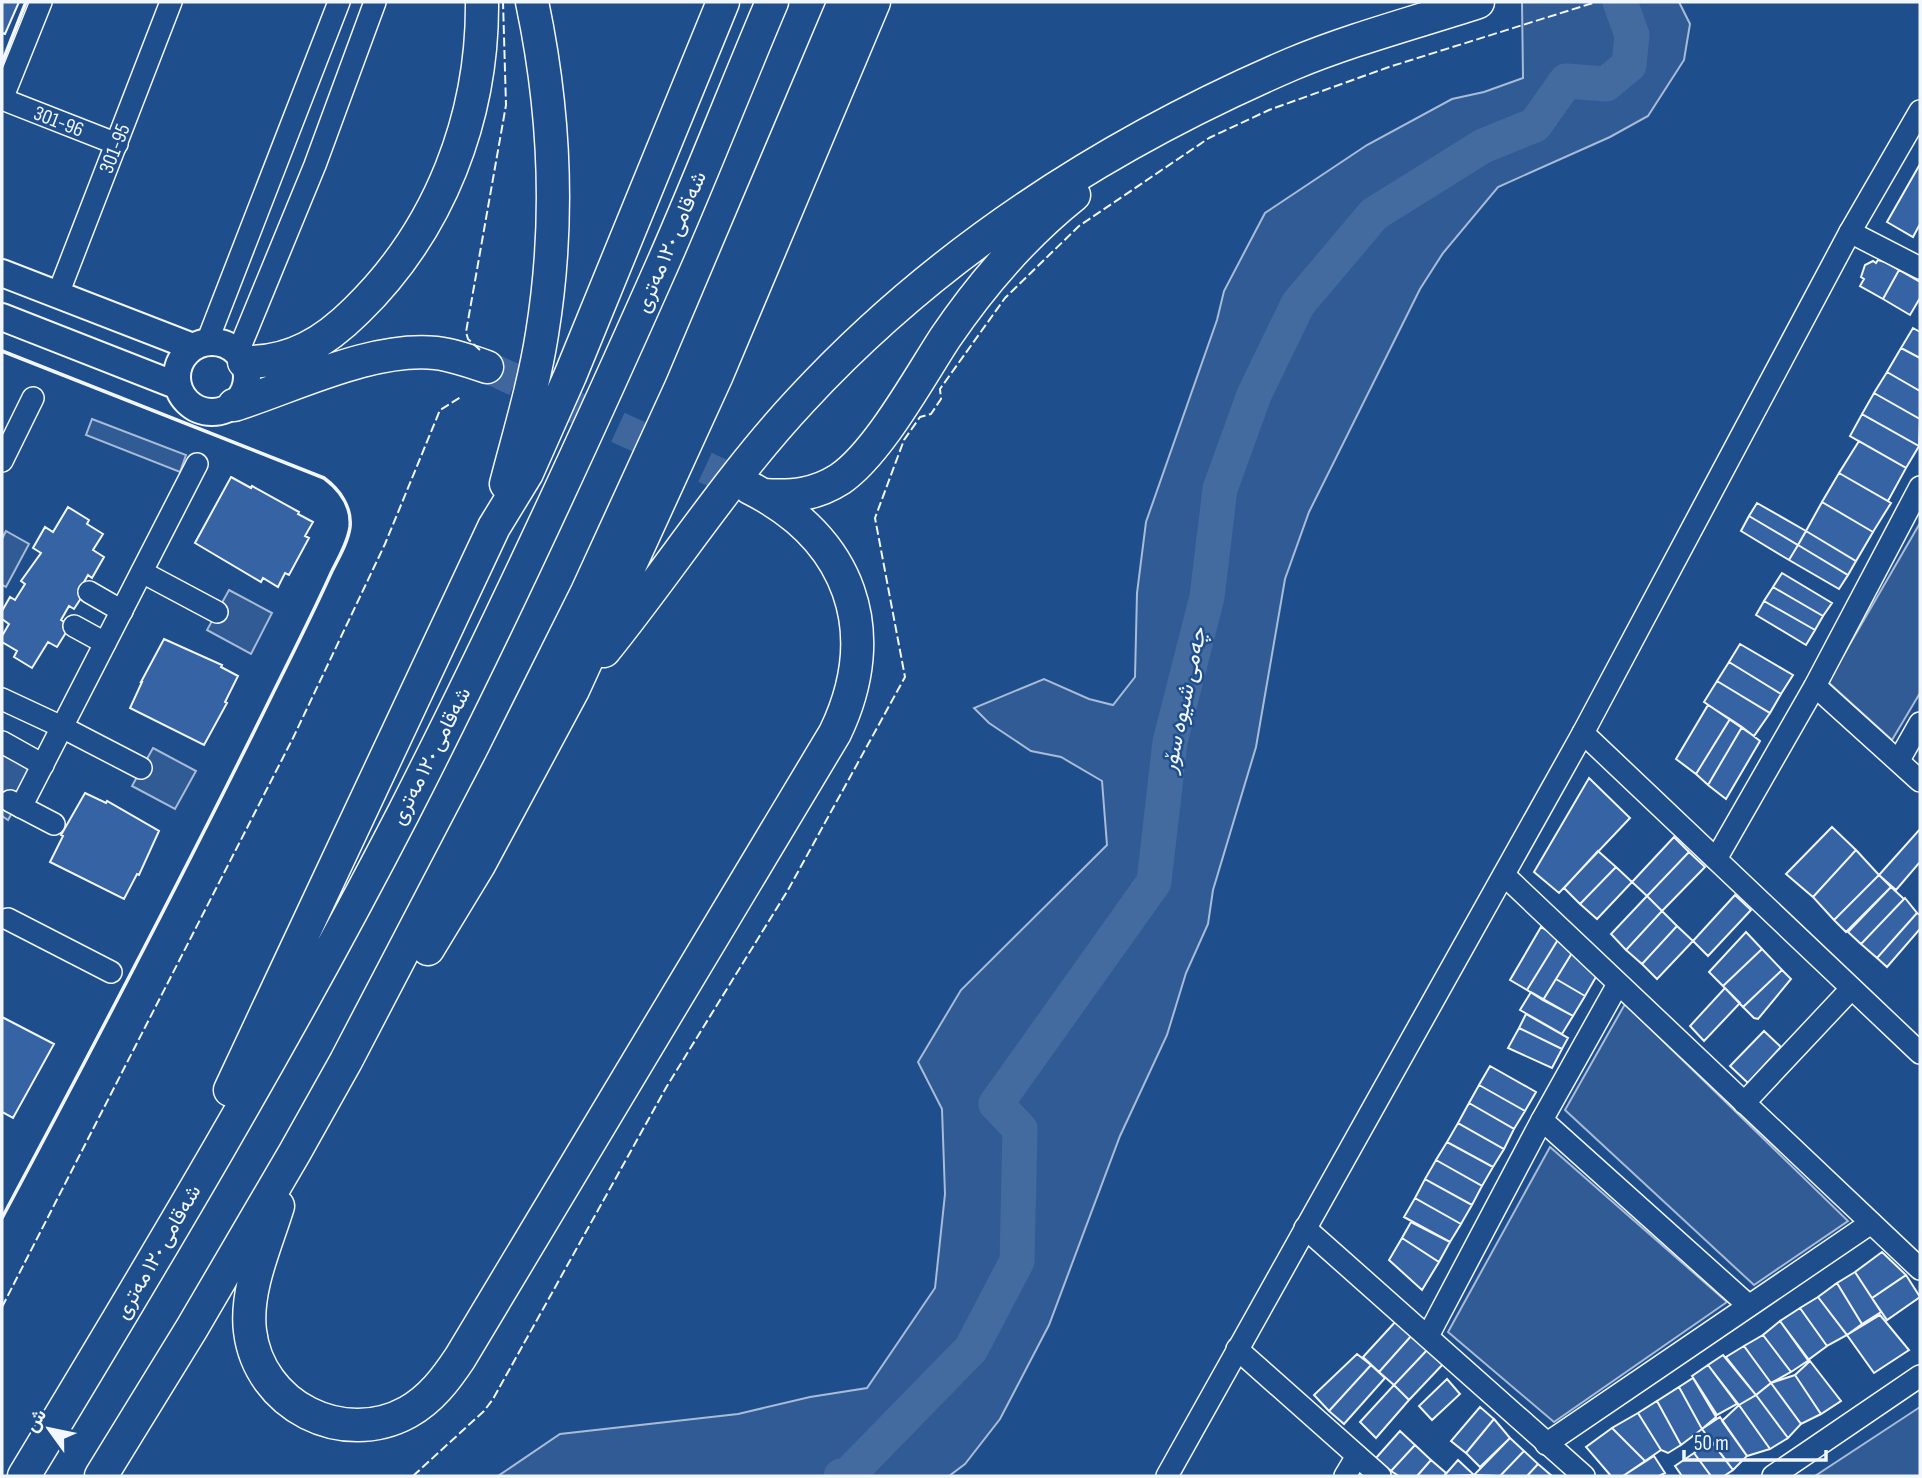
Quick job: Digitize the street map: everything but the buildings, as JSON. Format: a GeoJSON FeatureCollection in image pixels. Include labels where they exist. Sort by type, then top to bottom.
{"type":"FeatureCollection","features":[{"type":"Feature","properties":{"kind":"highway"},"geometry":{"type":"LineString","coordinates":[[241,357],[283,358],[298,354],[321,341],[376,292],[425,226],[451,173],[465,129],[477,70],[482,2]]}},
{"type":"Feature","properties":{"kind":"highway"},"geometry":{"type":"LineString","coordinates":[[495,527],[539,349],[551,247],[553,187],[550,124],[542,51],[532,2]]}},
{"type":"Feature","properties":{"kind":"highway"},"geometry":{"type":"LineString","coordinates":[[134,1295],[495,527],[527,473],[570,376],[723,2]]}},
{"type":"Feature","properties":{"kind":"highway","name":"شەقامی ١٢٠ مەتری"},"geometry":{"type":"LineString","coordinates":[[24,1476],[134,1295],[289,1025],[403,813],[550,514],[665,260],[772,2]]}},
{"type":"Feature","properties":{"kind":"highway"},"geometry":{"type":"LineString","coordinates":[[101,1476],[295,1152],[495,776],[587,592],[681,387],[844,2]]}},
{"type":"Feature","properties":{"kind":"highway"},"geometry":{"type":"LineString","coordinates":[[346,1060],[418,966],[479,865],[573,690],[717,375],[874,2]]}},
{"type":"Feature","properties":{"kind":"highway"},"geometry":{"type":"LineString","coordinates":[[573,690],[730,485],[800,400],[877,323],[961,253],[1052,190],[1212,101],[1295,63],[1478,2]]}},
{"type":"Feature","properties":{"kind":"highway"},"geometry":{"type":"LineString","coordinates":[[295,1152],[251,1298],[249,1328],[256,1355],[269,1381],[278,1391],[312,1416],[353,1425],[367,1425],[394,1418],[413,1409],[430,1396],[460,1358],[828,745],[843,715],[855,676],[857,636],[850,596],[835,561],[814,532],[787,509],[756,491],[785,497],[807,495],[842,478],[876,442],[948,334],[1001,267],[1061,205],[1146,136]]}},
{"type":"Feature","properties":{"kind":"highway"},"geometry":{"type":"LineString","coordinates":[[234,405],[363,361],[399,353],[445,354],[487,366]]}},
{"type":"Feature","properties":{"kind":"main road"},"geometry":{"type":"LineString","coordinates":[[2,272],[58,295],[200,344],[224,343],[241,357],[247,370],[246,388],[234,405],[217,412],[206,412],[188,404],[178,386],[179,364],[185,354],[200,344]]}},
{"type":"Feature","properties":{"kind":"main road"},"geometry":{"type":"LineString","coordinates":[[2,317],[178,386]]}},
{"type":"Feature","properties":{"kind":"street"},"geometry":{"type":"LineString","coordinates":[[2,99],[41,2]]}},
{"type":"Feature","properties":{"kind":"street","name":"301-95"},"geometry":{"type":"LineString","coordinates":[[58,295],[171,2]]}},
{"type":"Feature","properties":{"kind":"street"},"geometry":{"type":"LineString","coordinates":[[200,344],[339,2]]}},
{"type":"Feature","properties":{"kind":"street"},"geometry":{"type":"LineString","coordinates":[[241,357],[375,2]]}},
{"type":"Feature","properties":{"kind":"street","name":"301-96"},"geometry":{"type":"LineString","coordinates":[[2,99],[117,144]]}},
{"type":"Feature","properties":{"kind":"street"},"geometry":{"type":"LineString","coordinates":[[1167,1476],[1583,733],[1850,232],[1920,111]]}},
{"type":"Feature","properties":{"kind":"street"},"geometry":{"type":"LineString","coordinates":[[1850,232],[1920,268]]}},
{"type":"Feature","properties":{"kind":"street"},"geometry":{"type":"LineString","coordinates":[[2,461],[33,398]]}},
{"type":"Feature","properties":{"kind":"street"},"geometry":{"type":"LineString","coordinates":[[54,824],[15,803],[43,765],[197,464]]}},
{"type":"Feature","properties":{"kind":"street"},"geometry":{"type":"LineString","coordinates":[[1716,859],[1815,687],[1920,487]]}},
{"type":"Feature","properties":{"kind":"street"},"geometry":{"type":"LineString","coordinates":[[142,572],[218,611]]}},
{"type":"Feature","properties":{"kind":"street"},"geometry":{"type":"LineString","coordinates":[[89,592],[122,611]]}},
{"type":"Feature","properties":{"kind":"street"},"geometry":{"type":"LineString","coordinates":[[74,626],[105,643]]}},
{"type":"Feature","properties":{"kind":"street"},"geometry":{"type":"LineString","coordinates":[[1815,687],[1899,760],[1920,782]]}},
{"type":"Feature","properties":{"kind":"street"},"geometry":{"type":"LineString","coordinates":[[2,700],[62,727],[141,768]]}},
{"type":"Feature","properties":{"kind":"street"},"geometry":{"type":"LineString","coordinates":[[1899,760],[1920,723]]}},
{"type":"Feature","properties":{"kind":"street"},"geometry":{"type":"LineString","coordinates":[[1583,733],[1920,1053]]}},
{"type":"Feature","properties":{"kind":"street"},"geometry":{"type":"LineString","coordinates":[[2,743],[43,765]]}},
{"type":"Feature","properties":{"kind":"street"},"geometry":{"type":"LineString","coordinates":[[1504,876],[1920,1269]]}},
{"type":"Feature","properties":{"kind":"street"},"geometry":{"type":"LineString","coordinates":[[8,919],[111,972]]}},
{"type":"Feature","properties":{"kind":"street"},"geometry":{"type":"LineString","coordinates":[[1428,1336],[1542,1120],[1618,984]]}},
{"type":"Feature","properties":{"kind":"street"},"geometry":{"type":"LineString","coordinates":[[1744,1103],[1851,989]]}},
{"type":"Feature","properties":{"kind":"street"},"geometry":{"type":"LineString","coordinates":[[1542,1120],[1748,1305]]}},
{"type":"Feature","properties":{"kind":"street"},"geometry":{"type":"LineString","coordinates":[[1546,1444],[1871,1223]]}},
{"type":"Feature","properties":{"kind":"street"},"geometry":{"type":"LineString","coordinates":[[1306,1228],[1584,1476]]}},
{"type":"Feature","properties":{"kind":"street"},"geometry":{"type":"LineString","coordinates":[[1237,1349],[1380,1476]]}},
{"type":"Feature","properties":{"kind":"street"},"geometry":{"type":"LineString","coordinates":[[1773,1476],[1920,1376]]}},
{"type":"Feature","properties":{"kind":"street"},"geometry":{"type":"LineString","coordinates":[[1345,1476],[1357,1456]]}},
{"type":"Feature","properties":{"kind":"shaded area"},"geometry":{"type":"Polygon","coordinates":[[[1522,2],[1679,2],[1690,24],[1684,60],[1648,116],[1610,137],[1498,187],[1443,253],[1420,289],[1309,512],[1285,579],[1256,747],[1213,890],[1208,924],[1186,973],[1167,1035],[1120,1136],[1049,1325],[1000,1419],[965,1464],[949,1476],[498,1476],[560,1434],[738,1414],[810,1397],[867,1388],[935,1288],[945,1194],[942,1109],[918,1062],[961,990],[1107,845],[1102,781],[1061,757],[1031,751],[989,723],[974,708],[1044,679],[1089,699],[1113,705],[1135,677],[1137,593],[1146,522],[1217,320],[1224,291],[1265,213],[1367,145],[1452,99],[1484,92],[1523,78],[1522,2]]]}},
{"type":"Feature","properties":{"kind":"shaded area"},"geometry":{"type":"Polygon","coordinates":[[[92,419],[186,455],[180,472],[86,435],[92,419]]]}},
{"type":"Feature","properties":{"kind":"shaded area"},"geometry":{"type":"Polygon","coordinates":[[[1920,523],[1920,693],[1892,740],[1828,682],[1920,523]]]}},
{"type":"Feature","properties":{"kind":"shaded area"},"geometry":{"type":"Polygon","coordinates":[[[6,531],[29,544],[6,587],[2,585],[2,539],[6,531]]]}},
{"type":"Feature","properties":{"kind":"shaded area"},"geometry":{"type":"Polygon","coordinates":[[[229,590],[272,613],[251,654],[207,630],[229,590]]]}},
{"type":"Feature","properties":{"kind":"shaded area"},"geometry":{"type":"Polygon","coordinates":[[[2,746],[39,765],[8,820],[2,816],[2,746]]]}},
{"type":"Feature","properties":{"kind":"shaded area"},"geometry":{"type":"Polygon","coordinates":[[[153,748],[196,771],[175,809],[132,786],[153,748]]]}},
{"type":"Feature","properties":{"kind":"shaded area"},"geometry":{"type":"Polygon","coordinates":[[[1625,1004],[1848,1221],[1754,1285],[1565,1110],[1625,1004]]]}},
{"type":"Feature","properties":{"kind":"shaded area"},"geometry":{"type":"Polygon","coordinates":[[[1550,1147],[1727,1302],[1554,1422],[1448,1332],[1550,1147]]]}},
{"type":"Feature","properties":{"kind":"shaded area"},"geometry":{"type":"Polygon","coordinates":[[[1920,1407],[1920,1476],[1815,1476],[1920,1407]]]}},
{"type":"Feature","properties":{"kind":"waterway","name":"چەمی شیوە سۆر"},"geometry":{"type":"LineString","coordinates":[[841,1476],[848,1475],[971,1349],[1017,1261],[1020,1129],[996,1104],[1154,882],[1170,742],[1207,597],[1220,489],[1254,395],[1298,304],[1374,214],[1483,146],[1535,125],[1566,81],[1606,84],[1629,65],[1632,35],[1620,2]]}},
{"type":"Feature","properties":{"kind":"tunnel"},"geometry":{"type":"LineString","coordinates":[[487,367],[750,488]]}},
{"type":"Feature","properties":{"kind":"fence"},"geometry":{"type":"LineString","coordinates":[[480,350],[468,339],[466,332],[506,105],[503,2]]}},
{"type":"Feature","properties":{"kind":"fence"},"geometry":{"type":"LineString","coordinates":[[413,1476],[484,1411],[493,1399],[667,1086],[788,890],[905,677],[875,518],[904,440],[920,417],[931,414],[941,399],[940,389],[1005,298],[1079,226],[1209,138],[1269,110],[1389,67],[1596,2]]}},
{"type":"Feature","properties":{"kind":"fence"},"geometry":{"type":"LineString","coordinates":[[2,1307],[293,738],[385,544],[440,410],[461,397]]}},
{"type":"Feature","properties":{"kind":"wall"},"geometry":{"type":"LineString","coordinates":[[2,63],[26,2]]}},
{"type":"Feature","properties":{"kind":"wall"},"geometry":{"type":"LineString","coordinates":[[2,351],[324,478],[344,500],[350,520],[343,549],[304,631],[140,956],[2,1218]]}}]}
